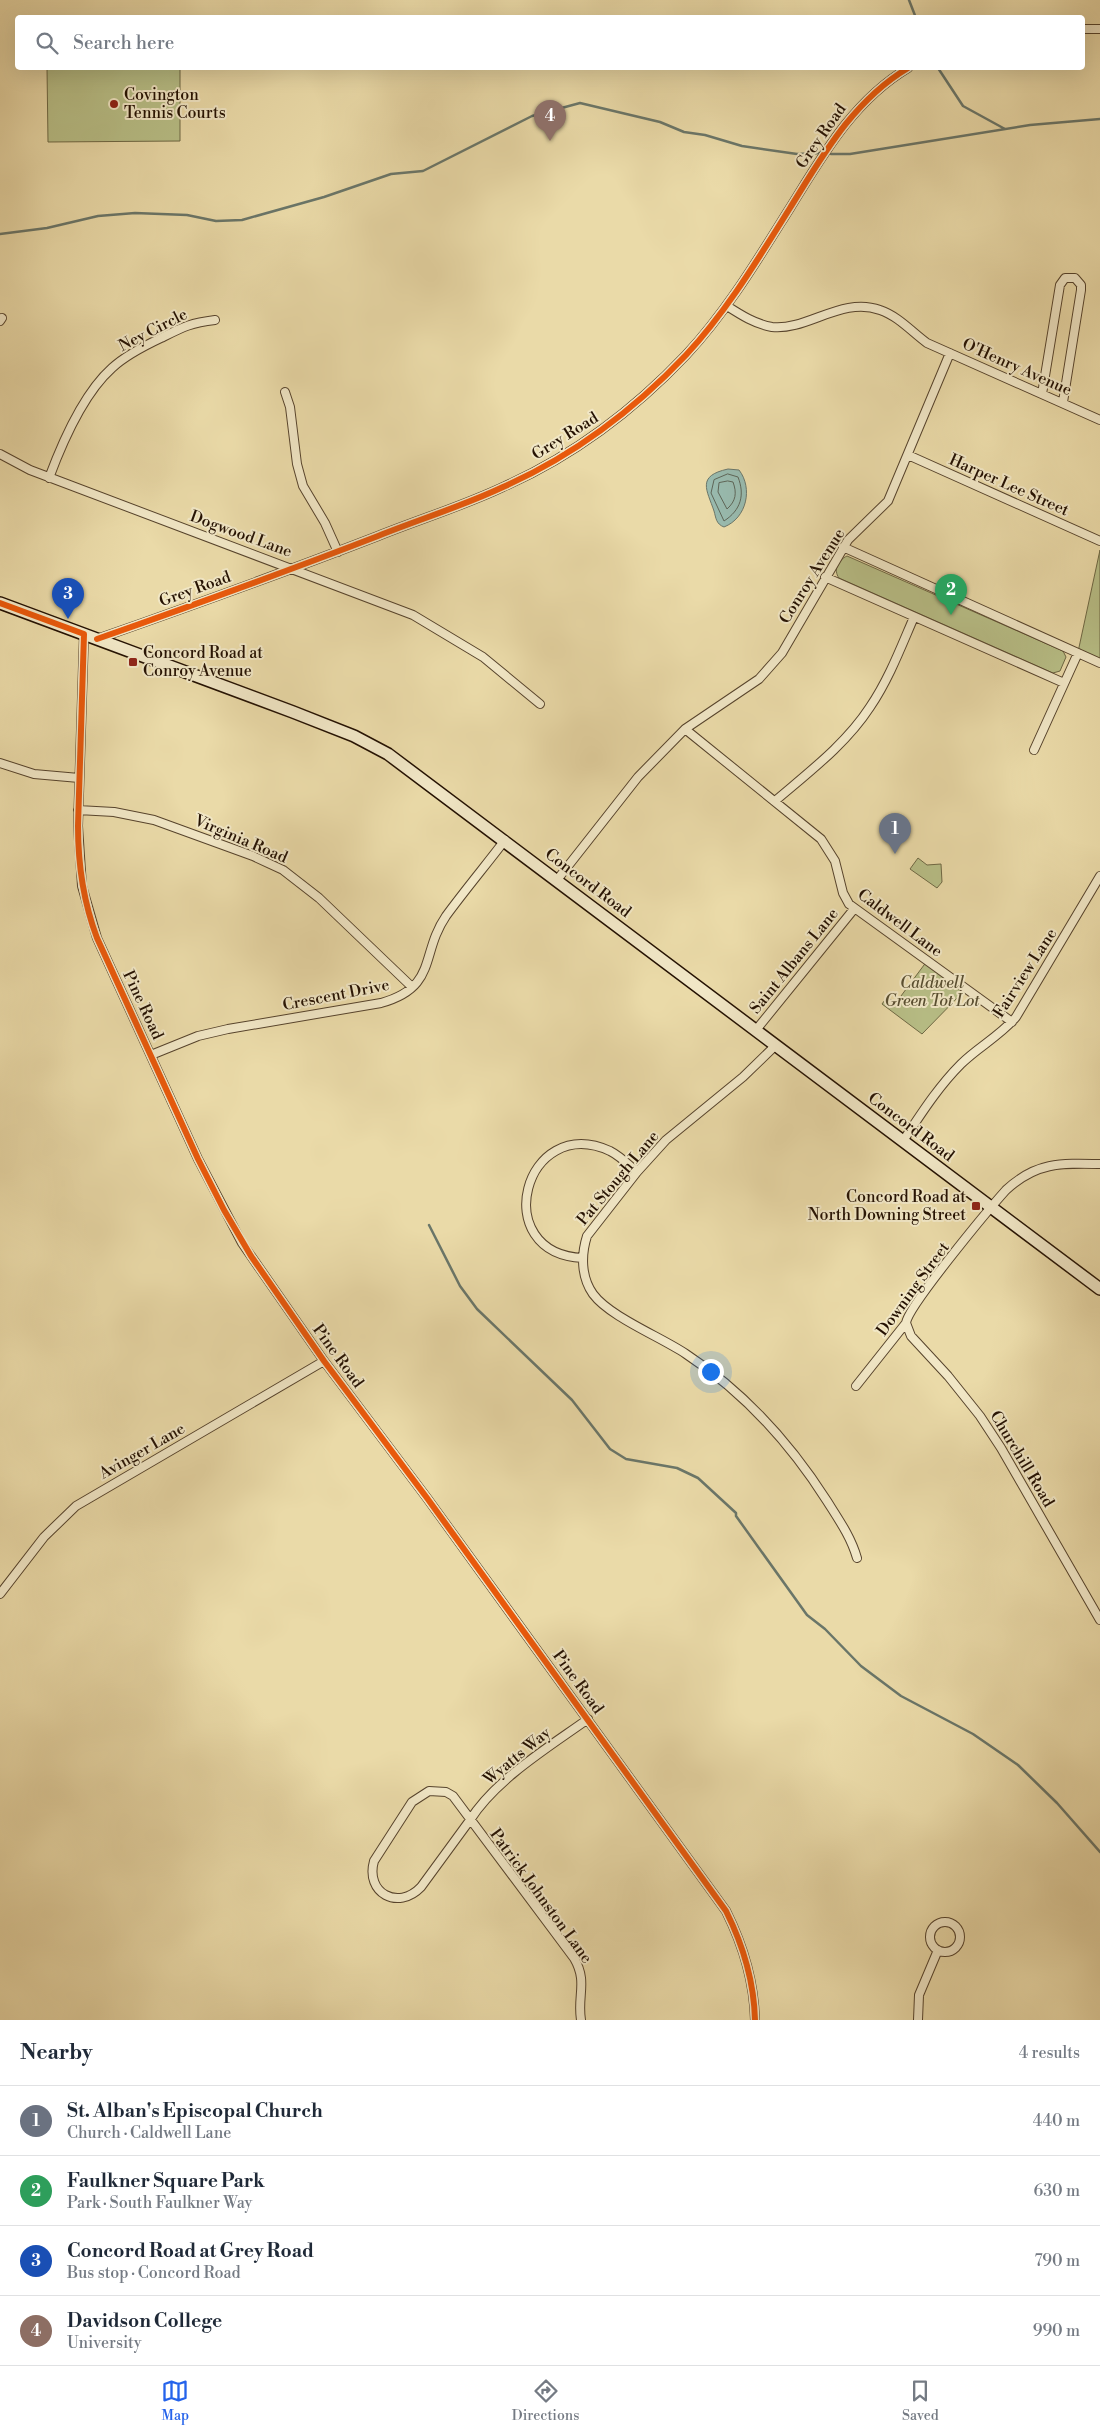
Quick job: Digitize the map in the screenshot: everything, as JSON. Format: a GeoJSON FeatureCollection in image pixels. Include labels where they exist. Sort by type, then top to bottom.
{"type":"FeatureCollection","features":[{"type":"Feature","properties":{"kind":"main road","name":"Concord Road"},"geometry":{"type":"LineString","coordinates":[[0,603],[293,712],[373,745],[388,754],[505,840],[1100,1289]]}},
{"type":"Feature","properties":{"kind":"street"},"geometry":{"type":"LineString","coordinates":[[1085,29],[1100,29]]}},
{"type":"Feature","properties":{"kind":"street","name":"Grey Road"},"geometry":{"type":"LineString","coordinates":[[97,639],[338,552],[502,488],[582,444],[624,414],[687,353],[727,306],[835,136],[870,95],[905,70]]}},
{"type":"Feature","properties":{"kind":"street"},"geometry":{"type":"LineString","coordinates":[[1042,394],[1060,285],[1065,278],[1075,278],[1079,281],[1082,290],[1063,402]]}},
{"type":"Feature","properties":{"kind":"street","name":"O'Henry Avenue"},"geometry":{"type":"LineString","coordinates":[[727,306],[758,324],[774,327],[790,325],[844,309],[870,307],[888,313],[927,343],[1100,420]]}},
{"type":"Feature","properties":{"kind":"street","name":"Ney Circle"},"geometry":{"type":"LineString","coordinates":[[49,478],[84,405],[112,368],[148,344],[192,322],[215,320]]}},
{"type":"Feature","properties":{"kind":"street","name":"Conroy Avenue"},"geometry":{"type":"LineString","coordinates":[[557,880],[638,777],[685,729],[750,686],[767,672],[782,653],[843,547],[888,501],[950,353]]}},
{"type":"Feature","properties":{"kind":"street"},"geometry":{"type":"LineString","coordinates":[[285,392],[290,407],[297,464],[303,486],[325,523],[338,552]]}},
{"type":"Feature","properties":{"kind":"street","name":"Dogwood Lane"},"geometry":{"type":"LineString","coordinates":[[0,454],[19,466],[49,478],[293,568],[426,622],[482,657],[540,704]]}},
{"type":"Feature","properties":{"kind":"street","name":"Harper Lee Street"},"geometry":{"type":"LineString","coordinates":[[908,455],[1100,541]]}},
{"type":"Feature","properties":{"kind":"street"},"geometry":{"type":"LineString","coordinates":[[843,547],[1100,663]]}},
{"type":"Feature","properties":{"kind":"street"},"geometry":{"type":"LineString","coordinates":[[825,577],[1064,683]]}},
{"type":"Feature","properties":{"kind":"street"},"geometry":{"type":"LineString","coordinates":[[775,801],[837,746],[861,720],[880,690],[914,617]]}},
{"type":"Feature","properties":{"kind":"street","name":"Pine Road"},"geometry":{"type":"LineString","coordinates":[[84,634],[78,810],[81,880],[90,919],[224,1210],[251,1256],[324,1361],[432,1505],[726,1911],[737,1934],[748,1969],[753,1992],[755,2020]]}},
{"type":"Feature","properties":{"kind":"street"},"geometry":{"type":"LineString","coordinates":[[1034,750],[1078,653]]}},
{"type":"Feature","properties":{"kind":"street","name":"Caldwell Lane"},"geometry":{"type":"LineString","coordinates":[[685,729],[775,801],[826,845],[836,861],[844,898],[854,908],[1012,1022]]}},
{"type":"Feature","properties":{"kind":"street"},"geometry":{"type":"LineString","coordinates":[[0,763],[34,774],[79,778]]}},
{"type":"Feature","properties":{"kind":"street","name":"Virginia Road"},"geometry":{"type":"LineString","coordinates":[[78,810],[121,813],[154,820],[253,856],[283,870],[319,898],[412,987]]}},
{"type":"Feature","properties":{"kind":"street","name":"Crescent Drive"},"geometry":{"type":"LineString","coordinates":[[151,1055],[198,1036],[228,1029],[381,1003],[394,999],[412,987],[426,969],[435,940],[446,917],[505,840]]}},
{"type":"Feature","properties":{"kind":"street","name":"Fairview Lane"},"geometry":{"type":"LineString","coordinates":[[903,1141],[926,1106],[960,1065],[973,1053],[1003,1032],[1012,1022],[1028,1000],[1100,876]]}},
{"type":"Feature","properties":{"kind":"street","name":"Saint Albans Lane"},"geometry":{"type":"LineString","coordinates":[[756,1030],[854,908]]}},
{"type":"Feature","properties":{"kind":"street","name":"Pat Stough Lane"},"geometry":{"type":"LineString","coordinates":[[776,1045],[743,1077],[686,1121],[637,1172],[591,1228],[583,1247],[583,1258],[587,1282],[600,1302],[685,1353],[713,1373],[775,1430],[825,1498],[850,1539],[857,1558]]}},
{"type":"Feature","properties":{"kind":"street"},"geometry":{"type":"LineString","coordinates":[[583,1258],[557,1253],[546,1246],[533,1231],[526,1211],[526,1190],[534,1172],[545,1159],[556,1152],[579,1145],[611,1152],[637,1172]]}},
{"type":"Feature","properties":{"kind":"street","name":"Downing Street"},"geometry":{"type":"LineString","coordinates":[[856,1386],[906,1324],[908,1314],[991,1208],[1019,1178],[1056,1164],[1100,1164]]}},
{"type":"Feature","properties":{"kind":"street","name":"Churchill Road"},"geometry":{"type":"LineString","coordinates":[[906,1324],[911,1336],[965,1396],[997,1442],[1100,1620]]}},
{"type":"Feature","properties":{"kind":"street","name":"Avinger Lane"},"geometry":{"type":"LineString","coordinates":[[0,1594],[44,1536],[76,1506],[324,1361]]}},
{"type":"Feature","properties":{"kind":"street","name":"Wyatts Way"},"geometry":{"type":"LineString","coordinates":[[470,1820],[453,1796],[446,1792],[429,1791],[420,1795],[412,1802],[374,1861],[372,1868],[375,1885],[390,1898],[407,1898],[414,1895],[487,1798],[508,1779],[588,1719]]}},
{"type":"Feature","properties":{"kind":"street","name":"Patrick Johnston Lane"},"geometry":{"type":"LineString","coordinates":[[470,1820],[578,1966],[583,1982],[581,2020]]}},
{"type":"Feature","properties":{"kind":"street"},"geometry":{"type":"LineString","coordinates":[[918,2020],[919,1996],[922,1985],[938,1950]]}},
{"type":"Feature","properties":{"kind":"green space","name":"Covington Tennis Courts"},"geometry":{"type":"Polygon","coordinates":[[[47,70],[180,70],[180,141],[48,142],[47,70]]]}},
{"type":"Feature","properties":{"kind":"green space"},"geometry":{"type":"Polygon","coordinates":[[[1100,550],[1100,662],[1078,652],[1100,550]]]}},
{"type":"Feature","properties":{"kind":"green space"},"geometry":{"type":"Polygon","coordinates":[[[847,556],[1063,651],[1066,657],[1060,671],[1053,673],[839,578],[836,572],[837,566],[847,556]]]}},
{"type":"Feature","properties":{"kind":"green space"},"geometry":{"type":"Polygon","coordinates":[[[918,858],[927,865],[941,864],[942,882],[937,888],[910,869],[918,858]]]}},
{"type":"Feature","properties":{"kind":"green space","name":"Caldwell Green Tot Lot"},"geometry":{"type":"Polygon","coordinates":[[[927,961],[965,990],[922,1034],[882,1004],[887,997],[893,1001],[898,1000],[927,961]]]}},
{"type":"Feature","properties":{"kind":"water"},"geometry":{"type":"Polygon","coordinates":[[[728,469],[739,470],[746,485],[746,494],[743,510],[732,523],[724,527],[717,520],[706,485],[711,476],[728,469]]]}},
{"type":"Feature","properties":{"kind":"waterway"},"geometry":{"type":"LineString","coordinates":[[909,0],[915,15]]}},
{"type":"Feature","properties":{"kind":"waterway"},"geometry":{"type":"LineString","coordinates":[[939,70],[963,106],[1005,129]]}},
{"type":"Feature","properties":{"kind":"waterway"},"geometry":{"type":"LineString","coordinates":[[0,234],[47,228],[98,216],[135,213],[187,215],[216,221],[242,220],[324,197],[391,174],[423,171],[532,116],[580,103],[660,122],[684,132],[705,135],[742,146],[797,154],[821,153]]}},
{"type":"Feature","properties":{"kind":"waterway"},"geometry":{"type":"LineString","coordinates":[[831,154],[850,154],[1030,125],[1100,119]]}},
{"type":"Feature","properties":{"kind":"waterway"},"geometry":{"type":"LineString","coordinates":[[429,1225],[460,1286],[477,1309],[572,1400],[610,1449],[626,1459],[677,1468],[698,1478],[736,1513],[736,1516],[807,1615],[825,1629],[861,1666],[901,1696],[973,1734],[1018,1765],[1057,1803],[1100,1852]]}},
{"type":"Feature","properties":{"kind":"cycle path"},"geometry":{"type":"LineString","coordinates":[[97,639],[273,576],[472,500],[529,475],[601,430],[645,395],[701,338],[741,284],[841,130],[871,96],[888,81],[905,70]]}},
{"type":"Feature","properties":{"kind":"cycle path"},"geometry":{"type":"LineString","coordinates":[[0,603],[84,634],[78,826],[80,869],[88,910],[97,938],[198,1159],[224,1210],[251,1256],[324,1361],[427,1498],[726,1911],[738,1937],[750,1977],[755,2020]]}},
{"type":"Feature","properties":{"kind":"place","name":"Covington Tennis Courts"},"geometry":{"type":"Point","coordinates":[114,104]}},
{"type":"Feature","properties":{"kind":"place","name":"Davidson College"},"geometry":{"type":"Point","coordinates":[550,141]}},
{"type":"Feature","properties":{"kind":"place","name":"Faulkner Square Park"},"geometry":{"type":"Point","coordinates":[951,615]}},
{"type":"Feature","properties":{"kind":"place","name":"Concord Road at Grey Road"},"geometry":{"type":"Point","coordinates":[68,619]}},
{"type":"Feature","properties":{"kind":"place","name":"Concord Road at Conroy Avenue"},"geometry":{"type":"Point","coordinates":[133,662]}},
{"type":"Feature","properties":{"kind":"place","name":"St. Alban's Episcopal Church"},"geometry":{"type":"Point","coordinates":[895,854]}},
{"type":"Feature","properties":{"kind":"place","name":"Concord Road at North Downing Street"},"geometry":{"type":"Point","coordinates":[976,1206]}}]}
